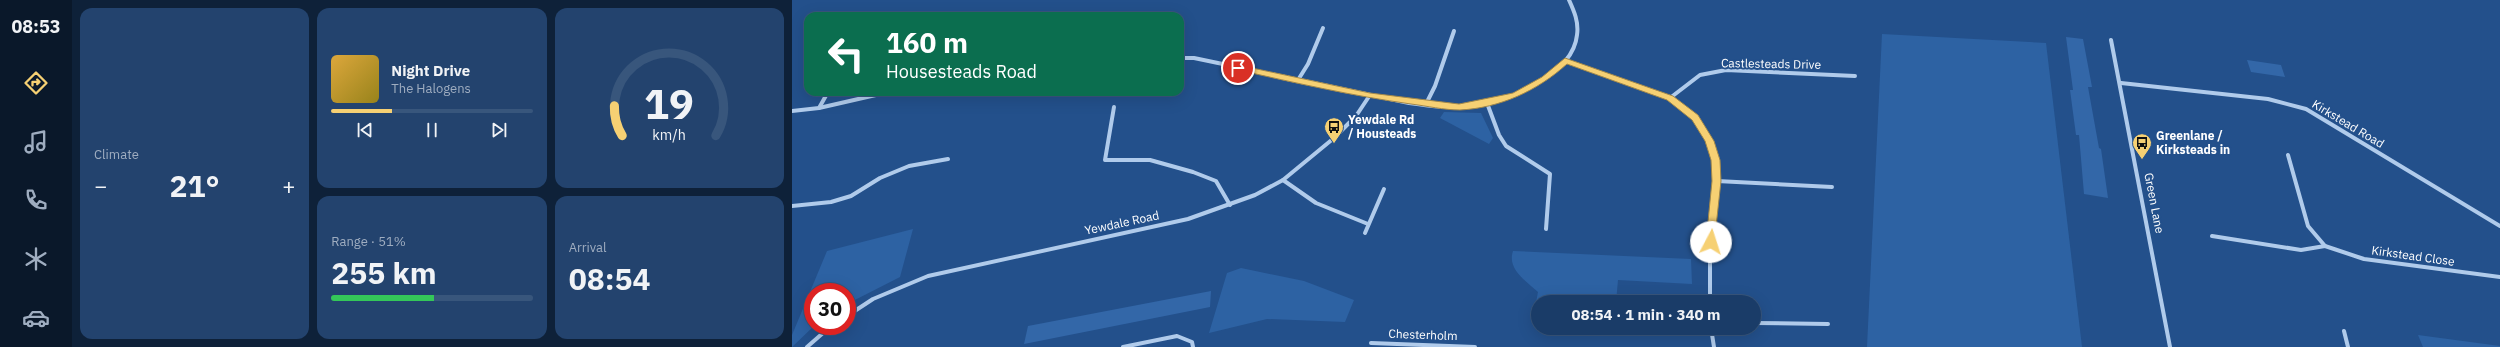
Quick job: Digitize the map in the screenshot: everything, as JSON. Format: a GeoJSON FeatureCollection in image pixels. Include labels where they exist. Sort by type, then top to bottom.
{"type":"FeatureCollection","features":[{"type":"Feature","properties":{"kind":"street"},"geometry":{"type":"LineString","coordinates":[[1184,58],[1194,58],[1370,96],[1459,107],[1487,103],[1515,95],[1545,79],[1565,61],[1574,47],[1579,25],[1578,18],[1570,0]]}},
{"type":"Feature","properties":{"kind":"street"},"geometry":{"type":"LineString","coordinates":[[1298,80],[1308,64],[1323,28]]}},
{"type":"Feature","properties":{"kind":"street"},"geometry":{"type":"LineString","coordinates":[[1426,104],[1435,86],[1454,31]]}},
{"type":"Feature","properties":{"kind":"street","name":"Green Lane"},"geometry":{"type":"LineString","coordinates":[[2111,40],[2121,83],[2170,347]]}},
{"type":"Feature","properties":{"kind":"street"},"geometry":{"type":"LineString","coordinates":[[1565,61],[1670,98],[1695,118],[1710,141],[1716,160],[1717,181],[1710,257],[1710,295]]}},
{"type":"Feature","properties":{"kind":"street","name":"Castlesteads Drive"},"geometry":{"type":"LineString","coordinates":[[1670,98],[1700,75],[1726,70],[1855,76]]}},
{"type":"Feature","properties":{"kind":"street","name":"Kirkstead Road"},"geometry":{"type":"LineString","coordinates":[[2121,83],[2268,99],[2306,109],[2500,226]]}},
{"type":"Feature","properties":{"kind":"street"},"geometry":{"type":"LineString","coordinates":[[820,108],[826,96]]}},
{"type":"Feature","properties":{"kind":"street"},"geometry":{"type":"LineString","coordinates":[[792,111],[820,108],[872,96]]}},
{"type":"Feature","properties":{"kind":"street","name":"Yewdale Road"},"geometry":{"type":"LineString","coordinates":[[856,310],[873,299],[928,276],[1188,219],[1230,205],[1283,180],[1334,138],[1356,116],[1370,96]]}},
{"type":"Feature","properties":{"kind":"street"},"geometry":{"type":"LineString","coordinates":[[1487,103],[1503,142],[1510,150],[1542,166],[1550,174],[1546,229]]}},
{"type":"Feature","properties":{"kind":"street"},"geometry":{"type":"LineString","coordinates":[[1114,107],[1105,160],[1150,160],[1193,172],[1216,181],[1226,195],[1230,205]]}},
{"type":"Feature","properties":{"kind":"street"},"geometry":{"type":"LineString","coordinates":[[2288,155],[2308,226],[2325,246]]}},
{"type":"Feature","properties":{"kind":"street"},"geometry":{"type":"LineString","coordinates":[[792,206],[831,202],[851,196],[880,178],[909,166],[948,160]]}},
{"type":"Feature","properties":{"kind":"street"},"geometry":{"type":"LineString","coordinates":[[1283,180],[1316,203],[1368,224]]}},
{"type":"Feature","properties":{"kind":"street"},"geometry":{"type":"LineString","coordinates":[[1717,181],[1832,188]]}},
{"type":"Feature","properties":{"kind":"street"},"geometry":{"type":"LineString","coordinates":[[1365,233],[1384,189]]}},
{"type":"Feature","properties":{"kind":"street","name":"Kirkstead Close"},"geometry":{"type":"LineString","coordinates":[[2212,236],[2301,250],[2325,246],[2364,259],[2500,277]]}},
{"type":"Feature","properties":{"kind":"street"},"geometry":{"type":"LineString","coordinates":[[1761,323],[1828,324]]}},
{"type":"Feature","properties":{"kind":"street"},"geometry":{"type":"LineString","coordinates":[[2344,331],[2348,347]]}},
{"type":"Feature","properties":{"kind":"street"},"geometry":{"type":"LineString","coordinates":[[807,347],[821,335]]}},
{"type":"Feature","properties":{"kind":"street"},"geometry":{"type":"LineString","coordinates":[[1712,335],[1714,347]]}},
{"type":"Feature","properties":{"kind":"street"},"geometry":{"type":"LineString","coordinates":[[1123,347],[1177,336],[1192,342],[1193,347]]}},
{"type":"Feature","properties":{"kind":"street","name":"Chesterholm"},"geometry":{"type":"LineString","coordinates":[[1371,343],[1475,347]]}},
{"type":"Feature","properties":{"kind":"shaded area"},"geometry":{"type":"Polygon","coordinates":[[[1882,34],[2046,43],[2082,347],[1867,347],[1882,34]]]}},
{"type":"Feature","properties":{"kind":"shaded area"},"geometry":{"type":"Polygon","coordinates":[[[1444,112],[1481,113],[1493,138],[1489,144],[1440,118],[1444,112]]]}},
{"type":"Feature","properties":{"kind":"shaded area"},"geometry":{"type":"Polygon","coordinates":[[[913,229],[900,277],[856,299],[856,283],[814,283],[827,251],[913,229]]]}},
{"type":"Feature","properties":{"kind":"shaded area"},"geometry":{"type":"Polygon","coordinates":[[[1513,251],[1691,259],[1692,284],[1618,280],[1617,295],[1537,295],[1538,292],[1518,274],[1512,257],[1513,251]]]}},
{"type":"Feature","properties":{"kind":"shaded area"},"geometry":{"type":"Polygon","coordinates":[[[1241,268],[1304,281],[1354,300],[1345,322],[1267,319],[1209,333],[1227,273],[1241,268]]]}},
{"type":"Feature","properties":{"kind":"shaded area"},"geometry":{"type":"Polygon","coordinates":[[[804,306],[805,335],[792,347],[792,335],[804,306]]]}},
{"type":"Feature","properties":{"kind":"shaded area"},"geometry":{"type":"Polygon","coordinates":[[[2418,335],[2500,346],[2500,347],[2423,347],[2418,335]]]}},
{"type":"Feature","properties":{"kind":"building"},"geometry":{"type":"Polygon","coordinates":[[[2066,37],[2083,39],[2092,87],[2088,87],[2099,148],[2101,149],[2108,198],[2084,194],[2079,135],[2076,135],[2070,90],[2073,90],[2066,37]]]}},
{"type":"Feature","properties":{"kind":"building"},"geometry":{"type":"Polygon","coordinates":[[[2247,60],[2281,65],[2285,77],[2251,72],[2247,60]]]}},
{"type":"Feature","properties":{"kind":"building"},"geometry":{"type":"Polygon","coordinates":[[[1211,291],[1210,307],[1024,344],[1028,326],[1211,291]]]}},
{"type":"Feature","properties":{"kind":"place","name":"Yewdale Rd / Housteads"},"geometry":{"type":"Point","coordinates":[1334,144]}},
{"type":"Feature","properties":{"kind":"place","name":"Greenlane / Kirksteads in"},"geometry":{"type":"Point","coordinates":[2142,160]}},
{"type":"Feature","properties":{"kind":"route"},"geometry":{"type":"LineString","coordinates":[[1238,68],[1370,96],[1459,107],[1487,103],[1515,95],[1545,79],[1565,61],[1670,98],[1695,118],[1710,141],[1716,160],[1717,181],[1711,242]]}}]}
